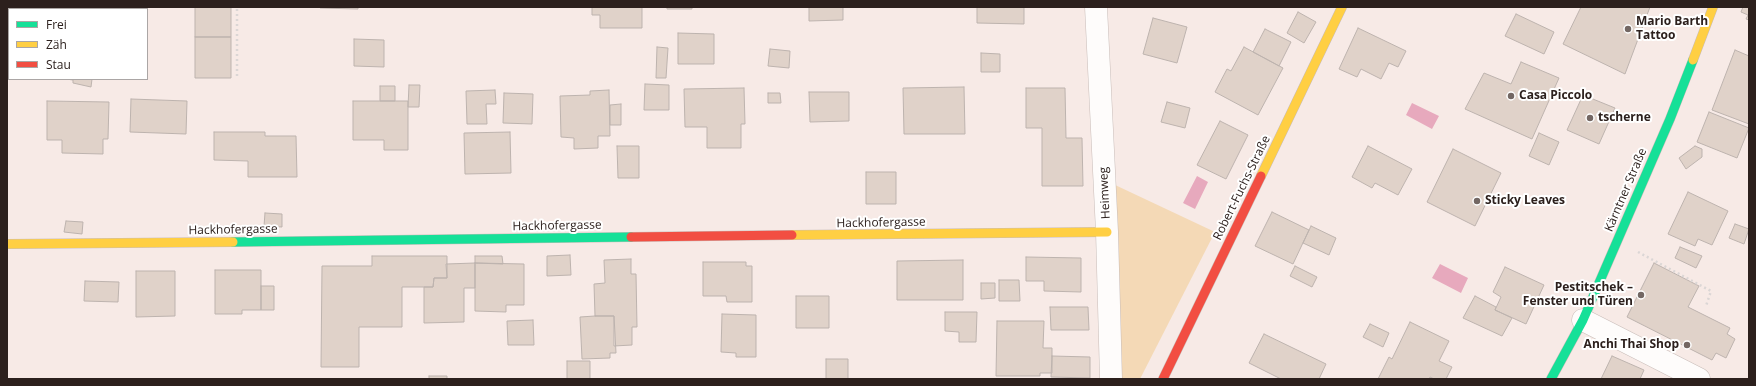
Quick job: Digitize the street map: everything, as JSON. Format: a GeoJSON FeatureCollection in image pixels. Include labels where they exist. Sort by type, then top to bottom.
{"type":"FeatureCollection","features":[{"type":"Feature","properties":{"kind":"street","name":"Heimweg"},"geometry":{"type":"LineString","coordinates":[[1096,7],[1107,232],[1111,379]]}},
{"type":"Feature","properties":{"kind":"street","name":"Robert-Fuchs-Straße"},"geometry":{"type":"LineString","coordinates":[[1162,379],[1342,7]]}},
{"type":"Feature","properties":{"kind":"street","name":"Kärntner Straße"},"geometry":{"type":"LineString","coordinates":[[1551,379],[1582,320],[1670,119],[1713,7]]}},
{"type":"Feature","properties":{"kind":"street","name":"Hackhofergasse"},"geometry":{"type":"LineString","coordinates":[[7,244],[1107,232]]}},
{"type":"Feature","properties":{"kind":"street"},"geometry":{"type":"LineString","coordinates":[[1582,320],[1699,379]]}},
{"type":"Feature","properties":{"kind":"path"},"geometry":{"type":"LineString","coordinates":[[237,7],[237,76]]}},
{"type":"Feature","properties":{"kind":"path"},"geometry":{"type":"LineString","coordinates":[[1635,251],[1711,290],[1706,306]]}},
{"type":"Feature","properties":{"kind":"shaded area"},"geometry":{"type":"Polygon","coordinates":[[[1412,103],[1439,116],[1432,129],[1406,115],[1412,103]]]}},
{"type":"Feature","properties":{"kind":"shaded area"},"geometry":{"type":"Polygon","coordinates":[[[1197,176],[1208,182],[1195,209],[1183,203],[1197,176]]]}},
{"type":"Feature","properties":{"kind":"shaded area"},"geometry":{"type":"Polygon","coordinates":[[[1113,184],[1215,232],[1140,379],[1119,379],[1113,184]]]}},
{"type":"Feature","properties":{"kind":"shaded area"},"geometry":{"type":"Polygon","coordinates":[[[1440,264],[1468,278],[1461,293],[1432,278],[1440,264]]]}},
{"type":"Feature","properties":{"kind":"building"},"geometry":{"type":"Polygon","coordinates":[[[195,7],[231,7],[231,37],[195,37],[195,7]]]}},
{"type":"Feature","properties":{"kind":"building"},"geometry":{"type":"Polygon","coordinates":[[[358,7],[358,9],[320,8],[358,7]]]}},
{"type":"Feature","properties":{"kind":"building"},"geometry":{"type":"Polygon","coordinates":[[[592,7],[642,7],[642,28],[600,28],[600,15],[592,15],[592,7]]]}},
{"type":"Feature","properties":{"kind":"building"},"geometry":{"type":"Polygon","coordinates":[[[667,7],[692,7],[692,9],[667,9],[667,7]]]}},
{"type":"Feature","properties":{"kind":"building"},"geometry":{"type":"Polygon","coordinates":[[[809,7],[843,7],[843,20],[809,21],[809,7]]]}},
{"type":"Feature","properties":{"kind":"building"},"geometry":{"type":"Polygon","coordinates":[[[977,7],[1024,7],[1024,24],[977,23],[977,7]]]}},
{"type":"Feature","properties":{"kind":"building"},"geometry":{"type":"Polygon","coordinates":[[[1581,7],[1650,7],[1625,74],[1563,44],[1581,7]]]}},
{"type":"Feature","properties":{"kind":"building"},"geometry":{"type":"Polygon","coordinates":[[[1743,7],[1749,7],[1749,20],[1746,19],[1748,15],[1741,12],[1743,7]]]}},
{"type":"Feature","properties":{"kind":"building"},"geometry":{"type":"Polygon","coordinates":[[[1298,12],[1316,22],[1304,43],[1287,33],[1298,12]]]}},
{"type":"Feature","properties":{"kind":"building"},"geometry":{"type":"Polygon","coordinates":[[[1516,14],[1554,32],[1544,54],[1505,36],[1516,14]]]}},
{"type":"Feature","properties":{"kind":"building"},"geometry":{"type":"Polygon","coordinates":[[[1153,18],[1187,27],[1177,63],[1143,54],[1153,18]]]}},
{"type":"Feature","properties":{"kind":"building"},"geometry":{"type":"Polygon","coordinates":[[[1358,28],[1406,51],[1398,67],[1389,63],[1381,79],[1361,69],[1357,77],[1339,69],[1358,28]]]}},
{"type":"Feature","properties":{"kind":"building"},"geometry":{"type":"Polygon","coordinates":[[[1265,29],[1291,42],[1279,66],[1253,52],[1265,29]]]}},
{"type":"Feature","properties":{"kind":"building"},"geometry":{"type":"Polygon","coordinates":[[[678,33],[714,34],[714,64],[678,64],[678,33]]]}},
{"type":"Feature","properties":{"kind":"building"},"geometry":{"type":"Polygon","coordinates":[[[195,37],[231,37],[231,78],[195,78],[195,37]]]}},
{"type":"Feature","properties":{"kind":"building"},"geometry":{"type":"Polygon","coordinates":[[[354,39],[384,40],[384,67],[354,66],[354,39]]]}},
{"type":"Feature","properties":{"kind":"building"},"geometry":{"type":"Polygon","coordinates":[[[657,47],[668,48],[666,78],[656,78],[657,47]]]}},
{"type":"Feature","properties":{"kind":"building"},"geometry":{"type":"Polygon","coordinates":[[[1244,47],[1283,68],[1258,115],[1215,92],[1227,69],[1231,71],[1244,47]]]}},
{"type":"Feature","properties":{"kind":"building"},"geometry":{"type":"Polygon","coordinates":[[[770,49],[790,51],[789,68],[768,66],[770,49]]]}},
{"type":"Feature","properties":{"kind":"building"},"geometry":{"type":"Polygon","coordinates":[[[1735,50],[1749,56],[1749,124],[1712,110],[1735,50]]]}},
{"type":"Feature","properties":{"kind":"building"},"geometry":{"type":"Polygon","coordinates":[[[981,53],[1000,54],[1000,72],[981,72],[981,53]]]}},
{"type":"Feature","properties":{"kind":"building","name":"Casa Piccolo"},"geometry":{"type":"Polygon","coordinates":[[[1521,62],[1559,78],[1532,139],[1465,109],[1484,73],[1511,84],[1521,62]]]}},
{"type":"Feature","properties":{"kind":"building"},"geometry":{"type":"Polygon","coordinates":[[[73,80],[92,80],[91,87],[73,83],[73,80]]]}},
{"type":"Feature","properties":{"kind":"building"},"geometry":{"type":"Polygon","coordinates":[[[645,84],[669,85],[669,110],[644,110],[645,84]]]}},
{"type":"Feature","properties":{"kind":"building"},"geometry":{"type":"Polygon","coordinates":[[[409,85],[420,85],[419,107],[408,107],[409,85]]]}},
{"type":"Feature","properties":{"kind":"building"},"geometry":{"type":"Polygon","coordinates":[[[380,86],[395,86],[395,101],[380,101],[380,86]]]}},
{"type":"Feature","properties":{"kind":"building"},"geometry":{"type":"Polygon","coordinates":[[[964,87],[965,134],[904,134],[903,88],[964,87]]]}},
{"type":"Feature","properties":{"kind":"building"},"geometry":{"type":"Polygon","coordinates":[[[744,88],[745,124],[741,124],[741,148],[707,148],[707,127],[685,127],[684,89],[744,88]]]}},
{"type":"Feature","properties":{"kind":"building"},"geometry":{"type":"Polygon","coordinates":[[[1026,88],[1065,88],[1066,138],[1082,138],[1083,186],[1042,186],[1042,128],[1026,128],[1026,88]]]}},
{"type":"Feature","properties":{"kind":"building"},"geometry":{"type":"Polygon","coordinates":[[[495,90],[496,104],[486,104],[487,124],[467,124],[466,91],[495,90]]]}},
{"type":"Feature","properties":{"kind":"building"},"geometry":{"type":"Polygon","coordinates":[[[609,90],[610,136],[598,136],[598,148],[574,149],[574,138],[561,137],[560,96],[590,95],[590,91],[609,90]]]}},
{"type":"Feature","properties":{"kind":"building"},"geometry":{"type":"Polygon","coordinates":[[[809,92],[849,92],[849,121],[810,122],[809,92]]]}},
{"type":"Feature","properties":{"kind":"building"},"geometry":{"type":"Polygon","coordinates":[[[504,93],[533,94],[532,124],[503,123],[504,93]]]}},
{"type":"Feature","properties":{"kind":"building"},"geometry":{"type":"Polygon","coordinates":[[[768,93],[780,93],[781,103],[768,103],[768,93]]]}},
{"type":"Feature","properties":{"kind":"building"},"geometry":{"type":"Polygon","coordinates":[[[1583,95],[1615,108],[1599,144],[1567,130],[1583,95]]]}},
{"type":"Feature","properties":{"kind":"building"},"geometry":{"type":"Polygon","coordinates":[[[131,99],[187,101],[186,134],[130,132],[131,99]]]}},
{"type":"Feature","properties":{"kind":"building"},"geometry":{"type":"Polygon","coordinates":[[[47,101],[109,102],[108,139],[103,139],[103,154],[62,153],[62,140],[47,140],[47,101]]]}},
{"type":"Feature","properties":{"kind":"building"},"geometry":{"type":"Polygon","coordinates":[[[353,101],[408,101],[408,150],[384,150],[384,140],[353,140],[353,101]]]}},
{"type":"Feature","properties":{"kind":"building"},"geometry":{"type":"Polygon","coordinates":[[[1167,102],[1190,108],[1185,128],[1161,122],[1167,102]]]}},
{"type":"Feature","properties":{"kind":"building"},"geometry":{"type":"Polygon","coordinates":[[[621,104],[621,125],[610,125],[610,105],[621,104]]]}},
{"type":"Feature","properties":{"kind":"building"},"geometry":{"type":"Polygon","coordinates":[[[1709,112],[1749,128],[1737,158],[1697,142],[1709,112]]]}},
{"type":"Feature","properties":{"kind":"building"},"geometry":{"type":"Polygon","coordinates":[[[1220,121],[1248,135],[1226,179],[1197,165],[1220,121]]]}},
{"type":"Feature","properties":{"kind":"building"},"geometry":{"type":"Polygon","coordinates":[[[214,132],[265,132],[265,136],[296,136],[297,177],[248,177],[248,161],[214,160],[214,132]]]}},
{"type":"Feature","properties":{"kind":"building"},"geometry":{"type":"Polygon","coordinates":[[[510,132],[511,173],[465,174],[464,133],[510,132]]]}},
{"type":"Feature","properties":{"kind":"building"},"geometry":{"type":"Polygon","coordinates":[[[1539,133],[1559,142],[1549,165],[1529,156],[1539,133]]]}},
{"type":"Feature","properties":{"kind":"building"},"geometry":{"type":"Polygon","coordinates":[[[617,146],[639,146],[639,178],[618,178],[617,146]]]}},
{"type":"Feature","properties":{"kind":"building"},"geometry":{"type":"Polygon","coordinates":[[[1368,146],[1412,169],[1398,195],[1375,183],[1372,188],[1352,177],[1368,146]]]}},
{"type":"Feature","properties":{"kind":"building"},"geometry":{"type":"Polygon","coordinates":[[[1695,146],[1702,149],[1702,157],[1686,169],[1679,158],[1695,146]]]}},
{"type":"Feature","properties":{"kind":"building"},"geometry":{"type":"Polygon","coordinates":[[[1453,149],[1501,173],[1475,226],[1427,202],[1453,149]]]}},
{"type":"Feature","properties":{"kind":"building"},"geometry":{"type":"Polygon","coordinates":[[[866,172],[896,172],[896,204],[866,204],[866,172]]]}},
{"type":"Feature","properties":{"kind":"building"},"geometry":{"type":"Polygon","coordinates":[[[1688,192],[1728,211],[1712,245],[1698,239],[1695,246],[1668,234],[1688,192]]]}},
{"type":"Feature","properties":{"kind":"building"},"geometry":{"type":"Polygon","coordinates":[[[1272,212],[1309,230],[1293,264],[1255,246],[1272,212]]]}},
{"type":"Feature","properties":{"kind":"building"},"geometry":{"type":"Polygon","coordinates":[[[265,213],[282,214],[282,227],[264,226],[265,213]]]}},
{"type":"Feature","properties":{"kind":"building"},"geometry":{"type":"Polygon","coordinates":[[[66,221],[83,222],[82,234],[64,232],[66,221]]]}},
{"type":"Feature","properties":{"kind":"building"},"geometry":{"type":"Polygon","coordinates":[[[1735,224],[1749,229],[1744,244],[1729,238],[1735,224]]]}},
{"type":"Feature","properties":{"kind":"building"},"geometry":{"type":"Polygon","coordinates":[[[1311,226],[1336,238],[1329,255],[1303,243],[1311,226]]]}},
{"type":"Feature","properties":{"kind":"building"},"geometry":{"type":"Polygon","coordinates":[[[1680,247],[1702,256],[1696,268],[1675,258],[1680,247]]]}},
{"type":"Feature","properties":{"kind":"building"},"geometry":{"type":"Polygon","coordinates":[[[570,255],[571,275],[547,276],[547,256],[570,255]]]}},
{"type":"Feature","properties":{"kind":"building"},"geometry":{"type":"Polygon","coordinates":[[[372,256],[447,256],[447,278],[434,278],[433,287],[402,287],[402,327],[359,327],[359,367],[321,367],[322,266],[372,266],[372,256]]]}},
{"type":"Feature","properties":{"kind":"building"},"geometry":{"type":"Polygon","coordinates":[[[475,256],[502,256],[503,264],[475,263],[475,256]]]}},
{"type":"Feature","properties":{"kind":"building"},"geometry":{"type":"Polygon","coordinates":[[[1026,257],[1081,258],[1081,292],[1044,291],[1044,281],[1026,281],[1026,257]]]}},
{"type":"Feature","properties":{"kind":"building"},"geometry":{"type":"Polygon","coordinates":[[[631,259],[631,274],[636,274],[637,327],[632,327],[632,345],[614,346],[614,316],[595,316],[594,284],[605,283],[604,260],[631,259]]]}},
{"type":"Feature","properties":{"kind":"building"},"geometry":{"type":"Polygon","coordinates":[[[963,260],[963,300],[897,300],[897,261],[963,260]]]}},
{"type":"Feature","properties":{"kind":"building"},"geometry":{"type":"Polygon","coordinates":[[[703,262],[746,262],[746,266],[752,266],[752,302],[727,302],[726,296],[703,296],[703,262]]]}},
{"type":"Feature","properties":{"kind":"building"},"geometry":{"type":"Polygon","coordinates":[[[475,263],[475,288],[464,288],[464,322],[424,323],[424,287],[433,287],[434,278],[447,278],[446,264],[475,263]]]}},
{"type":"Feature","properties":{"kind":"building"},"geometry":{"type":"Polygon","coordinates":[[[475,263],[524,264],[524,305],[506,305],[506,312],[475,311],[475,263]]]}},
{"type":"Feature","properties":{"kind":"building"},"geometry":{"type":"Polygon","coordinates":[[[1654,263],[1699,286],[1688,307],[1730,328],[1727,334],[1735,339],[1726,358],[1716,353],[1712,360],[1627,317],[1654,263]]]}},
{"type":"Feature","properties":{"kind":"building"},"geometry":{"type":"Polygon","coordinates":[[[1295,266],[1317,277],[1312,287],[1290,276],[1295,266]]]}},
{"type":"Feature","properties":{"kind":"building"},"geometry":{"type":"Polygon","coordinates":[[[1505,267],[1544,285],[1526,324],[1495,310],[1501,297],[1493,292],[1505,267]]]}},
{"type":"Feature","properties":{"kind":"building"},"geometry":{"type":"Polygon","coordinates":[[[215,270],[261,270],[261,310],[242,310],[242,314],[215,314],[215,270]]]}},
{"type":"Feature","properties":{"kind":"building"},"geometry":{"type":"Polygon","coordinates":[[[136,271],[175,271],[175,316],[136,317],[136,271]]]}},
{"type":"Feature","properties":{"kind":"building"},"geometry":{"type":"Polygon","coordinates":[[[999,280],[1019,280],[1020,301],[999,301],[999,280]]]}},
{"type":"Feature","properties":{"kind":"building"},"geometry":{"type":"Polygon","coordinates":[[[85,281],[119,282],[118,302],[84,301],[85,281]]]}},
{"type":"Feature","properties":{"kind":"building"},"geometry":{"type":"Polygon","coordinates":[[[981,283],[995,283],[995,298],[981,299],[981,283]]]}},
{"type":"Feature","properties":{"kind":"building"},"geometry":{"type":"Polygon","coordinates":[[[261,286],[274,286],[274,310],[261,310],[261,286]]]}},
{"type":"Feature","properties":{"kind":"building"},"geometry":{"type":"Polygon","coordinates":[[[796,296],[829,296],[829,328],[796,328],[796,296]]]}},
{"type":"Feature","properties":{"kind":"building"},"geometry":{"type":"Polygon","coordinates":[[[1475,296],[1496,307],[1495,310],[1512,318],[1502,336],[1463,318],[1475,296]]]}},
{"type":"Feature","properties":{"kind":"building"},"geometry":{"type":"Polygon","coordinates":[[[1050,307],[1088,307],[1089,330],[1051,330],[1050,307]]]}},
{"type":"Feature","properties":{"kind":"building"},"geometry":{"type":"Polygon","coordinates":[[[945,312],[977,312],[976,342],[959,342],[959,332],[945,331],[945,312]]]}},
{"type":"Feature","properties":{"kind":"building"},"geometry":{"type":"Polygon","coordinates":[[[722,314],[756,315],[756,357],[736,357],[736,353],[721,352],[722,314]]]}},
{"type":"Feature","properties":{"kind":"building"},"geometry":{"type":"Polygon","coordinates":[[[614,316],[616,353],[610,353],[610,358],[582,359],[580,317],[614,316]]]}},
{"type":"Feature","properties":{"kind":"building"},"geometry":{"type":"Polygon","coordinates":[[[533,320],[534,345],[508,345],[507,321],[533,320]]]}},
{"type":"Feature","properties":{"kind":"building"},"geometry":{"type":"Polygon","coordinates":[[[997,321],[1044,321],[1043,348],[1052,348],[1052,373],[1040,373],[1040,376],[996,376],[997,321]]]}},
{"type":"Feature","properties":{"kind":"building"},"geometry":{"type":"Polygon","coordinates":[[[1410,322],[1449,341],[1439,361],[1452,367],[1446,379],[1434,379],[1430,377],[1429,379],[1378,379],[1389,357],[1392,359],[1410,322]]]}},
{"type":"Feature","properties":{"kind":"building"},"geometry":{"type":"Polygon","coordinates":[[[1370,324],[1389,333],[1383,347],[1363,337],[1370,324]]]}},
{"type":"Feature","properties":{"kind":"building"},"geometry":{"type":"Polygon","coordinates":[[[1264,334],[1326,364],[1319,379],[1281,379],[1249,363],[1264,334]]]}},
{"type":"Feature","properties":{"kind":"building"},"geometry":{"type":"Polygon","coordinates":[[[1052,356],[1090,357],[1090,378],[1051,377],[1052,356]]]}},
{"type":"Feature","properties":{"kind":"building"},"geometry":{"type":"Polygon","coordinates":[[[1612,356],[1644,370],[1640,379],[1601,379],[1612,356]]]}},
{"type":"Feature","properties":{"kind":"building"},"geometry":{"type":"Polygon","coordinates":[[[826,359],[848,359],[848,379],[826,379],[826,359]]]}},
{"type":"Feature","properties":{"kind":"building"},"geometry":{"type":"Polygon","coordinates":[[[567,361],[590,361],[590,379],[567,379],[567,361]]]}},
{"type":"Feature","properties":{"kind":"building"},"geometry":{"type":"Polygon","coordinates":[[[429,376],[447,376],[447,379],[429,379],[429,376]]]}},
{"type":"Feature","properties":{"kind":"traffic: fast"},"geometry":{"type":"LineString","coordinates":[[1551,379],[1583,320],[1670,119],[1693,60]]}},
{"type":"Feature","properties":{"kind":"traffic: fast"},"geometry":{"type":"LineString","coordinates":[[233,242],[631,237]]}},
{"type":"Feature","properties":{"kind":"traffic: slow"},"geometry":{"type":"LineString","coordinates":[[1261,176],[1342,7]]}},
{"type":"Feature","properties":{"kind":"traffic: slow"},"geometry":{"type":"LineString","coordinates":[[1693,60],[1713,7]]}},
{"type":"Feature","properties":{"kind":"traffic: slow"},"geometry":{"type":"LineString","coordinates":[[792,235],[1107,232]]}},
{"type":"Feature","properties":{"kind":"traffic: slow"},"geometry":{"type":"LineString","coordinates":[[7,244],[233,242]]}},
{"type":"Feature","properties":{"kind":"traffic: jam"},"geometry":{"type":"LineString","coordinates":[[1163,379],[1261,176]]}},
{"type":"Feature","properties":{"kind":"traffic: jam"},"geometry":{"type":"LineString","coordinates":[[631,237],[792,235]]}},
{"type":"Feature","properties":{"kind":"place","name":"Mario Barth Tattoo"},"geometry":{"type":"Point","coordinates":[1628,29]}},
{"type":"Feature","properties":{"kind":"place","name":"Casa Piccolo"},"geometry":{"type":"Point","coordinates":[1511,96]}},
{"type":"Feature","properties":{"kind":"place","name":"tscherne"},"geometry":{"type":"Point","coordinates":[1590,118]}},
{"type":"Feature","properties":{"kind":"place","name":"Sticky Leaves"},"geometry":{"type":"Point","coordinates":[1477,201]}},
{"type":"Feature","properties":{"kind":"place","name":"Pestitschek – Fenster und Türen"},"geometry":{"type":"Point","coordinates":[1641,295]}},
{"type":"Feature","properties":{"kind":"place","name":"Anchi Thai Shop"},"geometry":{"type":"Point","coordinates":[1687,345]}}]}
